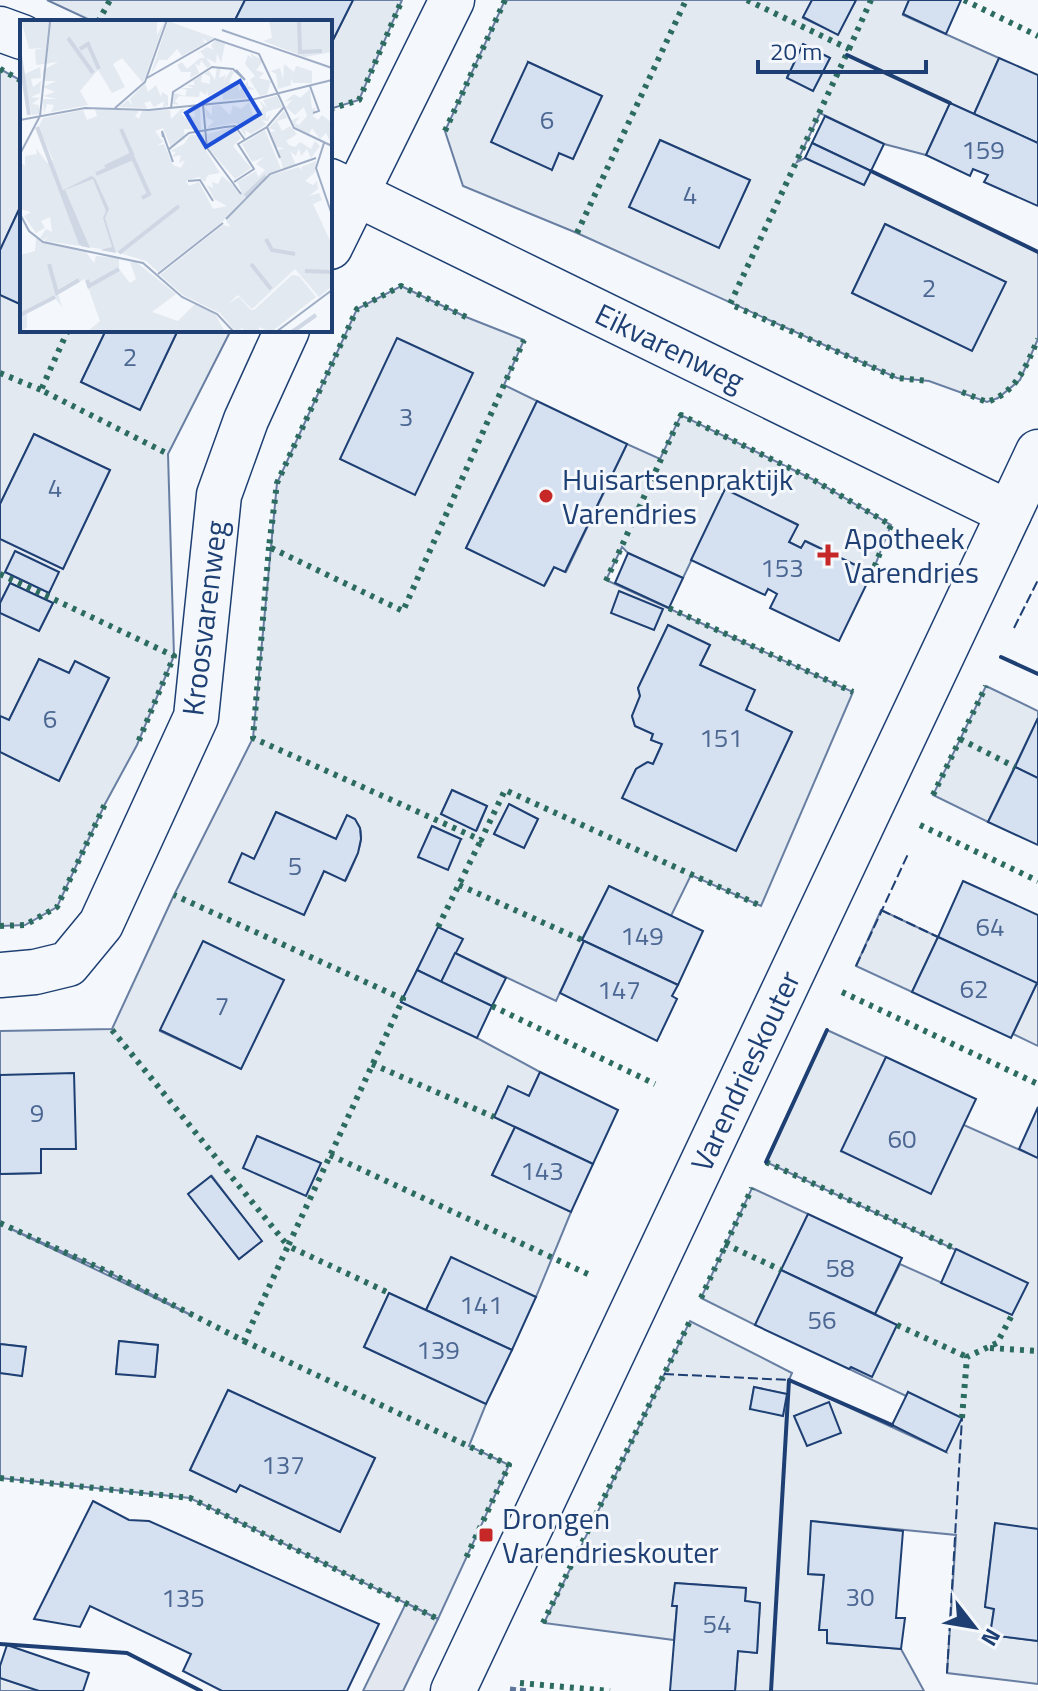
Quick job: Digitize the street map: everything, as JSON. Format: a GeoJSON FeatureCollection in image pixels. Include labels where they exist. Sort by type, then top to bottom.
{"type":"FeatureCollection","features":[{"type":"Feature","properties":{"kind":"street"},"geometry":{"type":"LineString","coordinates":[[332,239],[344,188],[452,0]]}},
{"type":"Feature","properties":{"kind":"street"},"geometry":{"type":"LineString","coordinates":[[0,29],[20,36]]}},
{"type":"Feature","properties":{"kind":"street","name":"Eikvarenweg"},"geometry":{"type":"LineString","coordinates":[[344,188],[1009,513]]}},
{"type":"Feature","properties":{"kind":"street","name":"Kroosvarenweg"},"geometry":{"type":"LineString","coordinates":[[0,975],[35,972],[68,964],[101,924],[196,717],[219,495],[246,420],[286,332]]}},
{"type":"Feature","properties":{"kind":"street","name":"Varendrieskouter"},"geometry":{"type":"LineString","coordinates":[[453,1691],[1038,452]]}},
{"type":"Feature","properties":{"kind":"shaded area"},"geometry":{"type":"Polygon","coordinates":[[[47,0],[245,0],[235,20],[90,20],[47,0]]]}},
{"type":"Feature","properties":{"kind":"shaded area"},"geometry":{"type":"Polygon","coordinates":[[[353,0],[402,0],[359,100],[332,108],[332,42],[353,0]]]}},
{"type":"Feature","properties":{"kind":"shaded area"},"geometry":{"type":"Polygon","coordinates":[[[505,0],[812,0],[803,18],[838,34],[856,0],[909,0],[903,15],[999,58],[974,114],[950,103],[926,155],[884,144],[820,113],[797,162],[805,158],[864,185],[871,171],[1038,252],[1038,339],[1020,380],[998,398],[987,402],[929,381],[897,378],[577,233],[463,186],[445,131],[505,0]],[[803,45],[787,77],[813,91],[830,58],[803,45]],[[528,62],[552,169],[559,153],[573,159],[602,96],[528,62]],[[660,140],[630,207],[719,247],[750,180],[660,140]],[[885,224],[852,293],[972,350],[1005,282],[885,224]]]}},
{"type":"Feature","properties":{"kind":"shaded area"},"geometry":{"type":"Polygon","coordinates":[[[0,69],[20,80],[20,207],[0,250],[0,69]]]}},
{"type":"Feature","properties":{"kind":"shaded area"},"geometry":{"type":"Polygon","coordinates":[[[401,286],[524,340],[504,385],[537,401],[466,548],[545,585],[554,567],[566,572],[627,444],[660,459],[681,415],[812,479],[891,525],[872,573],[806,541],[801,548],[789,542],[797,524],[725,490],[683,578],[628,553],[622,547],[606,580],[853,692],[761,906],[691,875],[671,916],[609,886],[556,1001],[455,953],[438,928],[401,1002],[540,1072],[529,1096],[508,1087],[494,1117],[515,1127],[492,1175],[571,1212],[536,1297],[451,1258],[426,1310],[389,1293],[364,1347],[486,1404],[469,1446],[509,1465],[438,1619],[190,1498],[0,1478],[0,1373],[22,1375],[25,1347],[0,1344],[0,1174],[41,1173],[41,1149],[75,1149],[0,1075],[0,1031],[112,1029],[174,895],[253,738],[277,483],[357,309],[401,286]],[[668,625],[638,688],[640,696],[632,716],[635,726],[653,734],[651,740],[662,744],[653,764],[647,762],[636,769],[623,798],[736,851],[792,732],[746,710],[754,690],[700,665],[710,645],[668,625]],[[452,790],[441,814],[477,830],[487,806],[452,790]],[[509,805],[494,834],[524,848],[538,819],[509,805]],[[276,812],[254,859],[242,854],[230,882],[304,915],[324,871],[346,880],[360,845],[360,828],[347,816],[336,839],[276,812]],[[432,826],[419,857],[461,839],[432,826]],[[203,942],[160,1031],[241,1069],[283,980],[203,942]],[[257,1136],[244,1168],[306,1195],[320,1163],[257,1136]],[[212,1176],[189,1195],[239,1259],[261,1241],[212,1176]],[[9,1228],[193,1316],[104,1270],[9,1228]],[[119,1341],[116,1373],[155,1377],[158,1345],[119,1341]],[[228,1390],[190,1470],[236,1492],[240,1485],[340,1532],[375,1458],[228,1390]]]}},
{"type":"Feature","properties":{"kind":"shaded area"},"geometry":{"type":"Polygon","coordinates":[[[0,295],[20,304],[20,332],[105,332],[81,382],[140,410],[177,332],[230,332],[168,454],[174,656],[137,745],[105,804],[57,907],[25,925],[0,926],[0,752],[59,781],[109,678],[75,661],[69,673],[39,659],[9,720],[0,716],[0,613],[39,631],[53,603],[10,583],[0,603],[0,539],[63,569],[110,470],[34,434],[0,504],[0,295]],[[5,572],[49,593],[58,572],[5,572]]]}},
{"type":"Feature","properties":{"kind":"shaded area"},"geometry":{"type":"Polygon","coordinates":[[[986,686],[1038,711],[1038,718],[988,822],[933,795],[986,686]]]}},
{"type":"Feature","properties":{"kind":"shaded area"},"geometry":{"type":"Polygon","coordinates":[[[881,910],[938,937],[912,992],[856,966],[881,910]]]}},
{"type":"Feature","properties":{"kind":"shaded area"},"geometry":{"type":"Polygon","coordinates":[[[1038,984],[1038,1046],[1013,1034],[1038,984]]]}},
{"type":"Feature","properties":{"kind":"shaded area"},"geometry":{"type":"Polygon","coordinates":[[[827,1030],[886,1057],[842,1151],[964,1125],[1038,1158],[1038,1529],[995,1524],[985,1607],[994,1609],[990,1635],[1038,1641],[1038,1684],[947,1673],[956,1535],[812,1521],[808,1574],[824,1575],[819,1629],[827,1630],[827,1643],[901,1649],[924,1691],[735,1691],[738,1651],[757,1653],[760,1603],[745,1601],[746,1588],[675,1583],[673,1605],[677,1606],[674,1640],[544,1623],[690,1321],[792,1373],[789,1380],[946,1452],[908,1392],[906,1396],[849,1369],[851,1367],[872,1376],[897,1325],[875,1314],[900,1264],[1011,1314],[1027,1283],[766,1162],[827,1030]],[[754,1387],[750,1409],[787,1394],[754,1387]]]}},
{"type":"Feature","properties":{"kind":"shaded area"},"geometry":{"type":"Polygon","coordinates":[[[752,1188],[808,1214],[755,1325],[701,1298],[752,1188]]]}},
{"type":"Feature","properties":{"kind":"shaded area"},"geometry":{"type":"Polygon","coordinates":[[[406,1603],[438,1619],[403,1691],[363,1691],[406,1603]]]}},
{"type":"Feature","properties":{"kind":"shaded area"},"geometry":{"type":"Polygon","coordinates":[[[0,1678],[39,1691],[0,1691],[0,1678]]]}},
{"type":"Feature","properties":{"kind":"building"},"geometry":{"type":"Polygon","coordinates":[[[245,0],[353,0],[332,42],[332,20],[235,20],[245,0]]]}},
{"type":"Feature","properties":{"kind":"building"},"geometry":{"type":"Polygon","coordinates":[[[812,0],[856,0],[838,35],[803,17],[812,0]]]}},
{"type":"Feature","properties":{"kind":"building"},"geometry":{"type":"Polygon","coordinates":[[[909,0],[961,0],[946,34],[903,14],[909,0]]]}},
{"type":"Feature","properties":{"kind":"building"},"geometry":{"type":"Polygon","coordinates":[[[803,44],[830,58],[813,91],[787,78],[803,44]]]}},
{"type":"Feature","properties":{"kind":"building"},"geometry":{"type":"Polygon","coordinates":[[[999,58],[1038,75],[1038,143],[974,114],[999,58]]]}},
{"type":"Feature","properties":{"kind":"building"},"geometry":{"type":"Polygon","coordinates":[[[528,62],[602,96],[573,159],[559,153],[552,170],[491,142],[528,62]]]}},
{"type":"Feature","properties":{"kind":"building"},"geometry":{"type":"Polygon","coordinates":[[[950,103],[1038,143],[1038,206],[984,182],[988,175],[973,169],[970,176],[926,155],[950,103]]]}},
{"type":"Feature","properties":{"kind":"building"},"geometry":{"type":"Polygon","coordinates":[[[825,116],[884,144],[871,171],[812,143],[825,116]]]}},
{"type":"Feature","properties":{"kind":"building"},"geometry":{"type":"Polygon","coordinates":[[[660,140],[750,180],[719,248],[629,207],[660,140]]]}},
{"type":"Feature","properties":{"kind":"building"},"geometry":{"type":"Polygon","coordinates":[[[812,143],[871,171],[864,185],[805,158],[812,143]]]}},
{"type":"Feature","properties":{"kind":"building"},"geometry":{"type":"Polygon","coordinates":[[[20,207],[20,304],[0,295],[0,250],[20,207]]]}},
{"type":"Feature","properties":{"kind":"building"},"geometry":{"type":"Polygon","coordinates":[[[885,224],[1006,282],[972,351],[852,293],[885,224]]]}},
{"type":"Feature","properties":{"kind":"building"},"geometry":{"type":"Polygon","coordinates":[[[105,332],[177,332],[140,410],[81,382],[105,332]]]}},
{"type":"Feature","properties":{"kind":"building"},"geometry":{"type":"Polygon","coordinates":[[[397,338],[473,373],[415,495],[340,459],[397,338]]]}},
{"type":"Feature","properties":{"kind":"building","name":"Huisartsenpraktijk Varendries"},"geometry":{"type":"Polygon","coordinates":[[[537,401],[627,444],[565,572],[554,567],[544,586],[466,548],[537,401]]]}},
{"type":"Feature","properties":{"kind":"building"},"geometry":{"type":"Polygon","coordinates":[[[34,434],[110,470],[63,569],[0,539],[0,504],[34,434]]]}},
{"type":"Feature","properties":{"kind":"building"},"geometry":{"type":"Polygon","coordinates":[[[725,489],[798,525],[789,542],[801,548],[805,541],[872,573],[839,641],[770,608],[777,594],[768,589],[765,595],[691,560],[725,489]]]}},
{"type":"Feature","properties":{"kind":"building"},"geometry":{"type":"Polygon","coordinates":[[[15,551],[59,572],[49,593],[5,572],[15,551]]]}},
{"type":"Feature","properties":{"kind":"building"},"geometry":{"type":"Polygon","coordinates":[[[628,553],[683,578],[669,608],[615,583],[628,553]]]}},
{"type":"Feature","properties":{"kind":"building"},"geometry":{"type":"Polygon","coordinates":[[[10,583],[53,603],[39,631],[0,613],[0,603],[10,583]]]}},
{"type":"Feature","properties":{"kind":"building"},"geometry":{"type":"Polygon","coordinates":[[[619,591],[663,609],[654,630],[611,613],[619,591]]]}},
{"type":"Feature","properties":{"kind":"building"},"geometry":{"type":"Polygon","coordinates":[[[668,625],[710,645],[700,665],[755,690],[746,710],[792,732],[736,851],[622,798],[636,769],[648,762],[653,764],[662,744],[651,740],[653,734],[635,726],[632,716],[640,696],[638,688],[668,625]]]}},
{"type":"Feature","properties":{"kind":"building"},"geometry":{"type":"Polygon","coordinates":[[[39,659],[69,673],[75,661],[109,678],[59,781],[0,752],[0,716],[9,720],[39,659]]]}},
{"type":"Feature","properties":{"kind":"building"},"geometry":{"type":"Polygon","coordinates":[[[1038,718],[1038,778],[1015,767],[1038,718]]]}},
{"type":"Feature","properties":{"kind":"building"},"geometry":{"type":"Polygon","coordinates":[[[1015,767],[1038,778],[1038,845],[988,822],[1015,767]]]}},
{"type":"Feature","properties":{"kind":"building"},"geometry":{"type":"Polygon","coordinates":[[[452,790],[487,806],[476,831],[441,814],[452,790]]]}},
{"type":"Feature","properties":{"kind":"building"},"geometry":{"type":"Polygon","coordinates":[[[509,804],[538,819],[524,848],[494,834],[509,804]]]}},
{"type":"Feature","properties":{"kind":"building"},"geometry":{"type":"Polygon","coordinates":[[[276,812],[336,839],[347,815],[355,819],[360,828],[358,853],[345,881],[324,871],[304,915],[229,882],[242,853],[254,859],[276,812]]]}},
{"type":"Feature","properties":{"kind":"building"},"geometry":{"type":"Polygon","coordinates":[[[432,826],[461,839],[448,870],[418,857],[432,826]]]}},
{"type":"Feature","properties":{"kind":"building"},"geometry":{"type":"Polygon","coordinates":[[[963,881],[1038,915],[1038,984],[938,937],[963,881]]]}},
{"type":"Feature","properties":{"kind":"building"},"geometry":{"type":"Polygon","coordinates":[[[609,886],[703,931],[678,985],[582,940],[609,886]]]}},
{"type":"Feature","properties":{"kind":"building"},"geometry":{"type":"Polygon","coordinates":[[[438,927],[463,939],[441,982],[417,970],[438,927]]]}},
{"type":"Feature","properties":{"kind":"building"},"geometry":{"type":"Polygon","coordinates":[[[938,937],[1037,983],[1011,1038],[912,992],[938,937]]]}},
{"type":"Feature","properties":{"kind":"building"},"geometry":{"type":"Polygon","coordinates":[[[203,941],[284,980],[241,1069],[160,1030],[203,941]]]}},
{"type":"Feature","properties":{"kind":"building"},"geometry":{"type":"Polygon","coordinates":[[[584,941],[678,985],[672,996],[677,999],[657,1041],[560,993],[584,941]]]}},
{"type":"Feature","properties":{"kind":"building"},"geometry":{"type":"Polygon","coordinates":[[[455,953],[506,978],[492,1006],[441,982],[455,953]]]}},
{"type":"Feature","properties":{"kind":"building"},"geometry":{"type":"Polygon","coordinates":[[[417,970],[492,1006],[477,1038],[401,1002],[417,970]]]}},
{"type":"Feature","properties":{"kind":"building"},"geometry":{"type":"Polygon","coordinates":[[[886,1057],[976,1099],[931,1194],[841,1151],[886,1057]]]}},
{"type":"Feature","properties":{"kind":"building"},"geometry":{"type":"Polygon","coordinates":[[[540,1072],[618,1110],[593,1164],[494,1117],[508,1086],[529,1096],[540,1072]]]}},
{"type":"Feature","properties":{"kind":"building"},"geometry":{"type":"Polygon","coordinates":[[[74,1073],[76,1149],[41,1149],[41,1173],[0,1174],[0,1075],[74,1073]]]}},
{"type":"Feature","properties":{"kind":"building"},"geometry":{"type":"Polygon","coordinates":[[[1038,1107],[1038,1158],[1019,1149],[1038,1107]]]}},
{"type":"Feature","properties":{"kind":"building"},"geometry":{"type":"Polygon","coordinates":[[[515,1127],[593,1164],[571,1212],[492,1175],[515,1127]]]}},
{"type":"Feature","properties":{"kind":"building"},"geometry":{"type":"Polygon","coordinates":[[[257,1136],[321,1163],[306,1196],[243,1168],[257,1136]]]}},
{"type":"Feature","properties":{"kind":"building"},"geometry":{"type":"Polygon","coordinates":[[[211,1176],[262,1241],[239,1259],[188,1194],[211,1176]]]}},
{"type":"Feature","properties":{"kind":"building"},"geometry":{"type":"Polygon","coordinates":[[[808,1214],[902,1258],[875,1314],[781,1270],[808,1214]]]}},
{"type":"Feature","properties":{"kind":"building"},"geometry":{"type":"Polygon","coordinates":[[[956,1249],[1028,1283],[1012,1315],[941,1283],[956,1249]]]}},
{"type":"Feature","properties":{"kind":"building"},"geometry":{"type":"Polygon","coordinates":[[[451,1257],[536,1297],[512,1350],[426,1310],[451,1257]]]}},
{"type":"Feature","properties":{"kind":"building"},"geometry":{"type":"Polygon","coordinates":[[[781,1270],[897,1325],[872,1377],[755,1325],[781,1270]]]}},
{"type":"Feature","properties":{"kind":"building"},"geometry":{"type":"Polygon","coordinates":[[[389,1293],[512,1350],[486,1404],[364,1347],[389,1293]]]}},
{"type":"Feature","properties":{"kind":"building"},"geometry":{"type":"Polygon","coordinates":[[[119,1341],[158,1345],[155,1377],[116,1374],[119,1341]]]}},
{"type":"Feature","properties":{"kind":"building"},"geometry":{"type":"Polygon","coordinates":[[[0,1344],[26,1347],[22,1376],[0,1373],[0,1344]]]}},
{"type":"Feature","properties":{"kind":"building"},"geometry":{"type":"Polygon","coordinates":[[[754,1387],[787,1394],[783,1416],[750,1409],[754,1387]]]}},
{"type":"Feature","properties":{"kind":"building"},"geometry":{"type":"Polygon","coordinates":[[[228,1390],[375,1458],[340,1532],[240,1485],[236,1492],[190,1470],[228,1390]]]}},
{"type":"Feature","properties":{"kind":"building"},"geometry":{"type":"Polygon","coordinates":[[[908,1392],[962,1418],[946,1452],[892,1425],[908,1392]]]}},
{"type":"Feature","properties":{"kind":"building"},"geometry":{"type":"Polygon","coordinates":[[[829,1402],[841,1433],[807,1446],[794,1416],[829,1402]]]}},
{"type":"Feature","properties":{"kind":"building"},"geometry":{"type":"Polygon","coordinates":[[[93,1501],[129,1520],[149,1521],[379,1624],[347,1691],[222,1691],[183,1671],[191,1654],[90,1606],[80,1627],[34,1619],[93,1501]]]}},
{"type":"Feature","properties":{"kind":"building"},"geometry":{"type":"Polygon","coordinates":[[[811,1521],[903,1531],[896,1618],[905,1618],[901,1649],[827,1643],[827,1630],[819,1630],[824,1575],[808,1574],[811,1521]]]}},
{"type":"Feature","properties":{"kind":"building"},"geometry":{"type":"Polygon","coordinates":[[[995,1523],[1038,1529],[1038,1641],[990,1635],[994,1609],[985,1607],[995,1523]]]}},
{"type":"Feature","properties":{"kind":"building"},"geometry":{"type":"Polygon","coordinates":[[[675,1583],[746,1588],[745,1601],[760,1603],[757,1653],[738,1651],[735,1691],[670,1691],[677,1606],[672,1606],[675,1583]]]}},
{"type":"Feature","properties":{"kind":"building"},"geometry":{"type":"Polygon","coordinates":[[[7,1645],[89,1673],[83,1691],[39,1691],[0,1678],[0,1666],[7,1645]]]}},
{"type":"Feature","properties":{"kind":"hedge"},"geometry":{"type":"LineString","coordinates":[[99,20],[110,0]]}},
{"type":"Feature","properties":{"kind":"hedge"},"geometry":{"type":"LineString","coordinates":[[332,108],[359,100],[402,0]]}},
{"type":"Feature","properties":{"kind":"hedge"},"geometry":{"type":"LineString","coordinates":[[445,131],[505,0]]}},
{"type":"Feature","properties":{"kind":"hedge"},"geometry":{"type":"LineString","coordinates":[[577,233],[686,0]]}},
{"type":"Feature","properties":{"kind":"hedge"},"geometry":{"type":"LineString","coordinates":[[747,0],[849,49],[730,304],[897,378],[929,381]]}},
{"type":"Feature","properties":{"kind":"hedge"},"geometry":{"type":"LineString","coordinates":[[849,49],[871,0]]}},
{"type":"Feature","properties":{"kind":"hedge"},"geometry":{"type":"LineString","coordinates":[[964,0],[1038,36]]}},
{"type":"Feature","properties":{"kind":"hedge"},"geometry":{"type":"LineString","coordinates":[[0,69],[20,80]]}},
{"type":"Feature","properties":{"kind":"hedge"},"geometry":{"type":"LineString","coordinates":[[466,317],[401,286],[357,309],[277,483],[269,547],[403,611],[524,340]]}},
{"type":"Feature","properties":{"kind":"hedge"},"geometry":{"type":"LineString","coordinates":[[67,332],[41,390],[168,454]]}},
{"type":"Feature","properties":{"kind":"hedge"},"geometry":{"type":"LineString","coordinates":[[962,392],[987,402],[1006,392],[1019,377],[1038,339]]}},
{"type":"Feature","properties":{"kind":"hedge"},"geometry":{"type":"LineString","coordinates":[[0,373],[41,390]]}},
{"type":"Feature","properties":{"kind":"hedge"},"geometry":{"type":"LineString","coordinates":[[606,581],[681,415],[812,479],[891,525],[872,573]]}},
{"type":"Feature","properties":{"kind":"hedge"},"geometry":{"type":"LineString","coordinates":[[269,547],[253,738],[481,840],[505,790],[761,906]]}},
{"type":"Feature","properties":{"kind":"hedge"},"geometry":{"type":"LineString","coordinates":[[0,574],[174,656],[137,745]]}},
{"type":"Feature","properties":{"kind":"hedge"},"geometry":{"type":"LineString","coordinates":[[669,608],[853,692]]}},
{"type":"Feature","properties":{"kind":"hedge"},"geometry":{"type":"LineString","coordinates":[[933,795],[986,686]]}},
{"type":"Feature","properties":{"kind":"hedge"},"geometry":{"type":"LineString","coordinates":[[960,739],[1015,767]]}},
{"type":"Feature","properties":{"kind":"hedge"},"geometry":{"type":"LineString","coordinates":[[0,926],[25,925],[57,907],[105,804]]}},
{"type":"Feature","properties":{"kind":"hedge"},"geometry":{"type":"LineString","coordinates":[[920,825],[1038,881]]}},
{"type":"Feature","properties":{"kind":"hedge"},"geometry":{"type":"LineString","coordinates":[[438,927],[481,840]]}},
{"type":"Feature","properties":{"kind":"hedge"},"geometry":{"type":"LineString","coordinates":[[459,885],[582,940]]}},
{"type":"Feature","properties":{"kind":"hedge"},"geometry":{"type":"LineString","coordinates":[[112,1030],[288,1246],[403,999],[174,895]]}},
{"type":"Feature","properties":{"kind":"hedge"},"geometry":{"type":"LineString","coordinates":[[842,992],[1038,1084]]}},
{"type":"Feature","properties":{"kind":"hedge"},"geometry":{"type":"LineString","coordinates":[[492,1006],[655,1084]]}},
{"type":"Feature","properties":{"kind":"hedge"},"geometry":{"type":"LineString","coordinates":[[372,1064],[494,1117]]}},
{"type":"Feature","properties":{"kind":"hedge"},"geometry":{"type":"LineString","coordinates":[[330,1155],[592,1276]]}},
{"type":"Feature","properties":{"kind":"hedge"},"geometry":{"type":"LineString","coordinates":[[766,1162],[956,1249]]}},
{"type":"Feature","properties":{"kind":"hedge"},"geometry":{"type":"LineString","coordinates":[[701,1298],[752,1188]]}},
{"type":"Feature","properties":{"kind":"hedge"},"geometry":{"type":"LineString","coordinates":[[0,1223],[104,1270],[244,1341],[288,1246],[389,1293]]}},
{"type":"Feature","properties":{"kind":"hedge"},"geometry":{"type":"LineString","coordinates":[[725,1244],[781,1270]]}},
{"type":"Feature","properties":{"kind":"hedge"},"geometry":{"type":"LineString","coordinates":[[962,1418],[967,1357],[997,1343],[1012,1315]]}},
{"type":"Feature","properties":{"kind":"hedge"},"geometry":{"type":"LineString","coordinates":[[543,1623],[690,1321]]}},
{"type":"Feature","properties":{"kind":"hedge"},"geometry":{"type":"LineString","coordinates":[[897,1325],[967,1357]]}},
{"type":"Feature","properties":{"kind":"hedge"},"geometry":{"type":"LineString","coordinates":[[244,1341],[509,1465],[466,1558]]}},
{"type":"Feature","properties":{"kind":"hedge"},"geometry":{"type":"LineString","coordinates":[[990,1348],[1038,1351]]}},
{"type":"Feature","properties":{"kind":"hedge"},"geometry":{"type":"LineString","coordinates":[[0,1478],[190,1498],[438,1619]]}},
{"type":"Feature","properties":{"kind":"hedge"},"geometry":{"type":"LineString","coordinates":[[520,1683],[610,1691]]}},
{"type":"Feature","properties":{"kind":"fence"},"geometry":{"type":"LineString","coordinates":[[1014,628],[1038,580]]}},
{"type":"Feature","properties":{"kind":"fence"},"geometry":{"type":"LineString","coordinates":[[856,966],[908,854]]}},
{"type":"Feature","properties":{"kind":"fence"},"geometry":{"type":"LineString","coordinates":[[881,910],[938,937]]}},
{"type":"Feature","properties":{"kind":"fence"},"geometry":{"type":"LineString","coordinates":[[664,1374],[789,1380]]}},
{"type":"Feature","properties":{"kind":"fence"},"geometry":{"type":"LineString","coordinates":[[947,1673],[962,1418]]}},
{"type":"Feature","properties":{"kind":"wall"},"geometry":{"type":"LineString","coordinates":[[847,55],[950,103]]}},
{"type":"Feature","properties":{"kind":"wall"},"geometry":{"type":"LineString","coordinates":[[871,171],[1038,252]]}},
{"type":"Feature","properties":{"kind":"wall"},"geometry":{"type":"LineString","coordinates":[[1001,657],[1038,674]]}},
{"type":"Feature","properties":{"kind":"wall"},"geometry":{"type":"LineString","coordinates":[[766,1162],[827,1030]]}},
{"type":"Feature","properties":{"kind":"wall"},"geometry":{"type":"LineString","coordinates":[[771,1691],[789,1380],[892,1425]]}},
{"type":"Feature","properties":{"kind":"wall"},"geometry":{"type":"LineString","coordinates":[[0,1644],[127,1653],[201,1691]]}},
{"type":"Feature","properties":{"kind":"place","name":"Huisartsenpraktijk Varendries"},"geometry":{"type":"Point","coordinates":[546,496]}},
{"type":"Feature","properties":{"kind":"place","name":"Apotheek Varendries"},"geometry":{"type":"Point","coordinates":[828,555]}},
{"type":"Feature","properties":{"kind":"place","name":"Drongen Varendrieskouter"},"geometry":{"type":"Point","coordinates":[486,1535]}}]}
